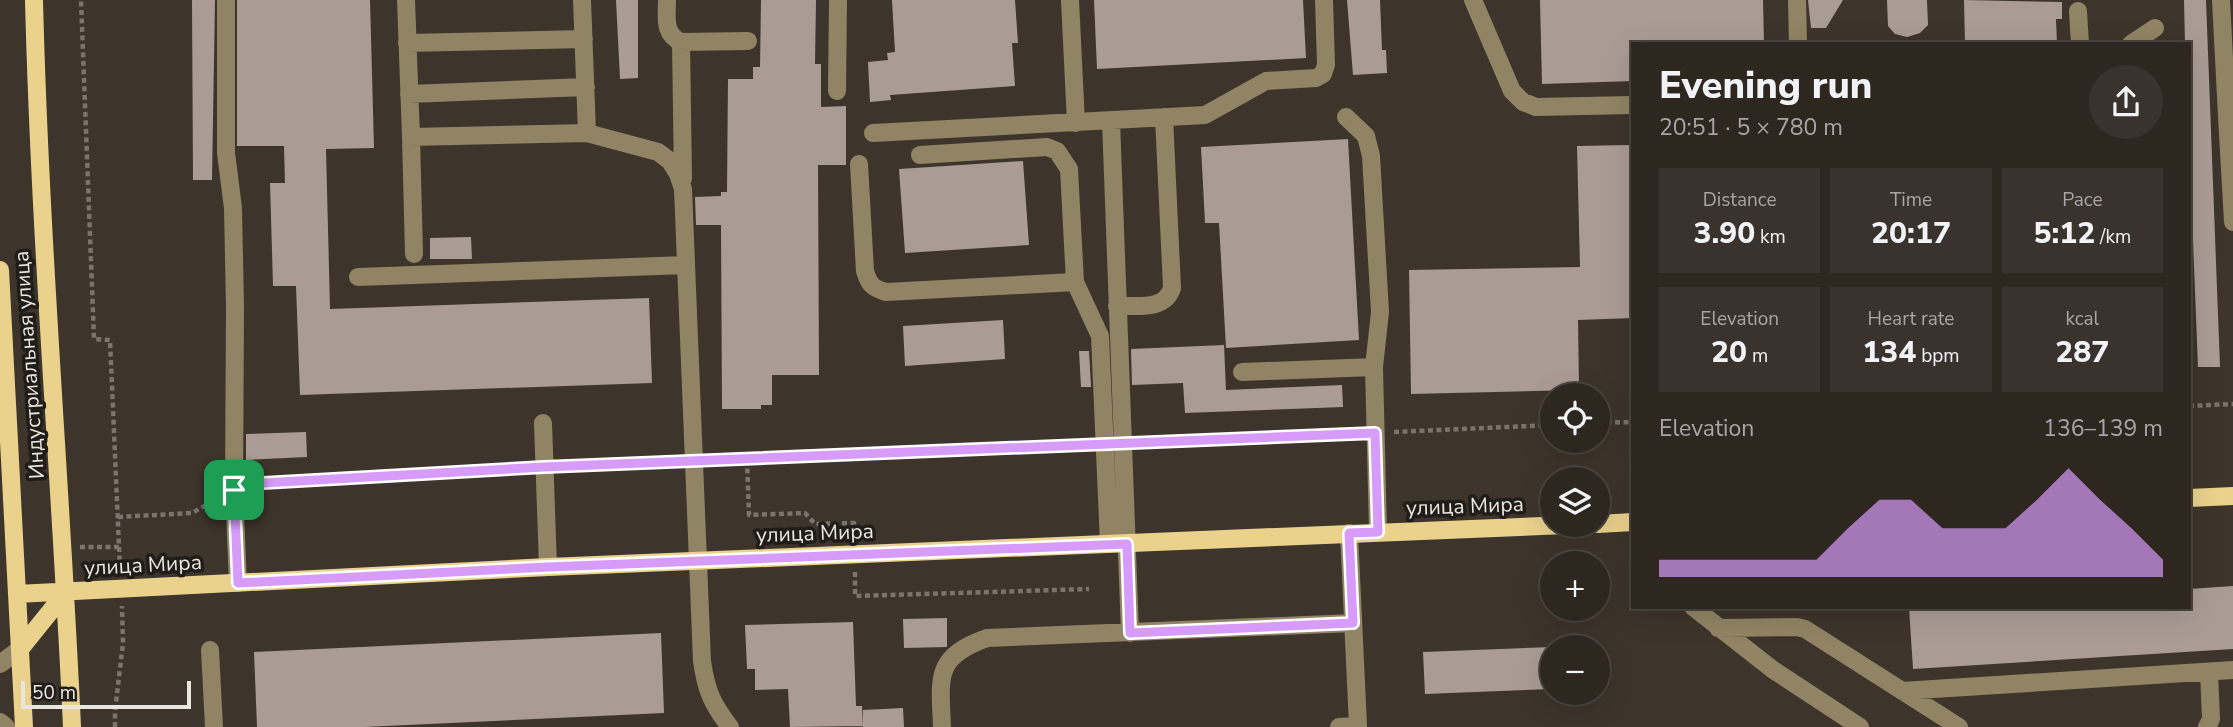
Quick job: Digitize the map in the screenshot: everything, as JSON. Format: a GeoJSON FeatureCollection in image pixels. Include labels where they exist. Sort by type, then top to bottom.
{"type":"FeatureCollection","features":[{"type":"Feature","properties":{"kind":"main road","name":"Индустриальная улица"},"geometry":{"type":"LineString","coordinates":[[34,0],[38,148],[72,727]]}},
{"type":"Feature","properties":{"kind":"main road","name":"Индустриальная улица"},"geometry":{"type":"LineString","coordinates":[[0,270],[24,727]]}},
{"type":"Feature","properties":{"kind":"main road"},"geometry":{"type":"LineString","coordinates":[[2191,498],[2233,496]]}},
{"type":"Feature","properties":{"kind":"main road"},"geometry":{"type":"LineString","coordinates":[[1610,524],[1631,523]]}},
{"type":"Feature","properties":{"kind":"main road","name":"улица Мира"},"geometry":{"type":"LineString","coordinates":[[18,594],[548,567],[1540,526]]}},
{"type":"Feature","properties":{"kind":"main road"},"geometry":{"type":"LineString","coordinates":[[20,649],[66,592]]}},
{"type":"Feature","properties":{"kind":"street"},"geometry":{"type":"LineString","coordinates":[[226,0],[226,153],[233,208],[234,490],[238,583]]}},
{"type":"Feature","properties":{"kind":"street"},"geometry":{"type":"LineString","coordinates":[[406,0],[414,254]]}},
{"type":"Feature","properties":{"kind":"street"},"geometry":{"type":"LineString","coordinates":[[582,0],[587,133]]}},
{"type":"Feature","properties":{"kind":"street"},"geometry":{"type":"LineString","coordinates":[[667,0],[669,34],[681,42],[748,41]]}},
{"type":"Feature","properties":{"kind":"street"},"geometry":{"type":"LineString","coordinates":[[837,90],[838,0]]}},
{"type":"Feature","properties":{"kind":"street"},"geometry":{"type":"LineString","coordinates":[[1070,0],[1076,123]]}},
{"type":"Feature","properties":{"kind":"street"},"geometry":{"type":"LineString","coordinates":[[873,133],[1205,115],[1266,81],[1315,78],[1322,74],[1326,65],[1324,0]]}},
{"type":"Feature","properties":{"kind":"street"},"geometry":{"type":"LineString","coordinates":[[1473,0],[1512,91],[1523,102],[1536,107],[1631,105]]}},
{"type":"Feature","properties":{"kind":"street"},"geometry":{"type":"LineString","coordinates":[[1797,0],[1798,42]]}},
{"type":"Feature","properties":{"kind":"street"},"geometry":{"type":"LineString","coordinates":[[2221,0],[2228,52],[2233,222]]}},
{"type":"Feature","properties":{"kind":"street"},"geometry":{"type":"LineString","coordinates":[[2078,11],[2080,42]]}},
{"type":"Feature","properties":{"kind":"street"},"geometry":{"type":"LineString","coordinates":[[2134,42],[2155,28]]}},
{"type":"Feature","properties":{"kind":"street"},"geometry":{"type":"LineString","coordinates":[[407,43],[584,38]]}},
{"type":"Feature","properties":{"kind":"street"},"geometry":{"type":"LineString","coordinates":[[681,42],[683,189],[702,661],[705,685],[714,707],[730,727]]}},
{"type":"Feature","properties":{"kind":"street"},"geometry":{"type":"LineString","coordinates":[[409,94],[586,88]]}},
{"type":"Feature","properties":{"kind":"street"},"geometry":{"type":"LineString","coordinates":[[1117,306],[1162,303],[1169,298],[1172,288],[1164,117]]}},
{"type":"Feature","properties":{"kind":"street"},"geometry":{"type":"LineString","coordinates":[[1346,117],[1366,136],[1371,156],[1380,312],[1374,368],[1378,532]]}},
{"type":"Feature","properties":{"kind":"street"},"geometry":{"type":"LineString","coordinates":[[1111,121],[1117,306],[1114,444],[1118,544],[1130,633]]}},
{"type":"Feature","properties":{"kind":"street"},"geometry":{"type":"LineString","coordinates":[[411,137],[587,133],[658,152],[670,161],[683,189]]}},
{"type":"Feature","properties":{"kind":"street"},"geometry":{"type":"LineString","coordinates":[[920,155],[1047,147],[1057,151],[1069,169],[1074,282],[1100,335],[1114,444]]}},
{"type":"Feature","properties":{"kind":"street"},"geometry":{"type":"LineString","coordinates":[[859,164],[865,271],[869,283],[875,289],[886,292],[1074,282]]}},
{"type":"Feature","properties":{"kind":"street"},"geometry":{"type":"LineString","coordinates":[[358,277],[686,265]]}},
{"type":"Feature","properties":{"kind":"street"},"geometry":{"type":"LineString","coordinates":[[1242,372],[1374,368]]}},
{"type":"Feature","properties":{"kind":"street"},"geometry":{"type":"LineString","coordinates":[[542,423],[548,567]]}},
{"type":"Feature","properties":{"kind":"street"},"geometry":{"type":"LineString","coordinates":[[1339,727],[1358,727],[1349,533]]}},
{"type":"Feature","properties":{"kind":"street"},"geometry":{"type":"LineString","coordinates":[[1695,609],[1772,669],[1860,727]]}},
{"type":"Feature","properties":{"kind":"street"},"geometry":{"type":"LineString","coordinates":[[942,727],[940,681],[948,662],[963,647],[987,638],[1353,623]]}},
{"type":"Feature","properties":{"kind":"street"},"geometry":{"type":"LineString","coordinates":[[1718,628],[1805,629],[1959,727]]}},
{"type":"Feature","properties":{"kind":"street"},"geometry":{"type":"LineString","coordinates":[[0,664],[20,649]]}},
{"type":"Feature","properties":{"kind":"street"},"geometry":{"type":"LineString","coordinates":[[209,650],[214,727]]}},
{"type":"Feature","properties":{"kind":"street"},"geometry":{"type":"LineString","coordinates":[[1902,691],[2233,670]]}},
{"type":"Feature","properties":{"kind":"street"},"geometry":{"type":"LineString","coordinates":[[2207,727],[2211,719],[2209,672]]}},
{"type":"Feature","properties":{"kind":"street"},"geometry":{"type":"LineString","coordinates":[[0,722],[6,727]]}},
{"type":"Feature","properties":{"kind":"path"},"geometry":{"type":"LineString","coordinates":[[81,0],[94,339],[110,340],[118,516],[192,513],[245,484],[544,467],[1540,426]]}},
{"type":"Feature","properties":{"kind":"path"},"geometry":{"type":"LineString","coordinates":[[2191,406],[2233,404]]}},
{"type":"Feature","properties":{"kind":"path"},"geometry":{"type":"LineString","coordinates":[[1610,423],[1631,422]]}},
{"type":"Feature","properties":{"kind":"path"},"geometry":{"type":"LineString","coordinates":[[115,727],[123,643],[119,547]]}},
{"type":"Feature","properties":{"kind":"building"},"geometry":{"type":"Polygon","coordinates":[[[192,0],[215,0],[212,180],[193,180],[192,0]]]}},
{"type":"Feature","properties":{"kind":"building"},"geometry":{"type":"Polygon","coordinates":[[[237,0],[370,0],[374,148],[326,149],[330,309],[649,298],[652,383],[300,395],[296,286],[273,286],[270,183],[285,183],[284,146],[237,146],[237,0]]]}},
{"type":"Feature","properties":{"kind":"building"},"geometry":{"type":"Polygon","coordinates":[[[616,0],[638,0],[638,78],[620,79],[616,0]]]}},
{"type":"Feature","properties":{"kind":"building"},"geometry":{"type":"Polygon","coordinates":[[[761,0],[816,0],[815,64],[821,64],[821,107],[846,106],[846,165],[818,165],[819,375],[772,375],[772,405],[761,405],[761,409],[722,409],[721,225],[696,225],[695,197],[721,196],[721,192],[727,192],[728,79],[753,79],[753,67],[760,67],[761,0]]]}},
{"type":"Feature","properties":{"kind":"building"},"geometry":{"type":"Polygon","coordinates":[[[892,0],[1015,0],[1018,43],[1012,43],[1015,86],[890,95],[891,100],[870,102],[868,62],[888,60],[887,53],[895,52],[892,0]]]}},
{"type":"Feature","properties":{"kind":"building"},"geometry":{"type":"Polygon","coordinates":[[[1094,0],[1303,0],[1306,58],[1097,69],[1094,0]]]}},
{"type":"Feature","properties":{"kind":"building"},"geometry":{"type":"Polygon","coordinates":[[[1347,0],[1380,0],[1382,50],[1386,50],[1387,73],[1353,75],[1347,0]]]}},
{"type":"Feature","properties":{"kind":"building"},"geometry":{"type":"Polygon","coordinates":[[[1540,0],[1763,0],[1764,42],[1631,42],[1631,81],[1542,84],[1540,0]]]}},
{"type":"Feature","properties":{"kind":"building"},"geometry":{"type":"Polygon","coordinates":[[[1808,0],[1843,0],[1826,28],[1811,28],[1808,0]]]}},
{"type":"Feature","properties":{"kind":"building"},"geometry":{"type":"Polygon","coordinates":[[[1887,0],[1927,0],[1928,25],[1920,33],[1907,37],[1895,34],[1888,26],[1887,0]]]}},
{"type":"Feature","properties":{"kind":"building"},"geometry":{"type":"Polygon","coordinates":[[[1964,0],[2062,2],[2062,19],[2056,19],[2057,42],[1965,42],[1964,0]]]}},
{"type":"Feature","properties":{"kind":"building"},"geometry":{"type":"Polygon","coordinates":[[[2184,0],[2206,0],[2220,367],[2198,367],[2191,190],[2191,42],[2185,42],[2184,0]]]}},
{"type":"Feature","properties":{"kind":"building"},"geometry":{"type":"Polygon","coordinates":[[[1348,139],[1359,340],[1226,348],[1219,223],[1205,223],[1201,147],[1348,139]]]}},
{"type":"Feature","properties":{"kind":"building"},"geometry":{"type":"Polygon","coordinates":[[[1630,145],[1631,318],[1578,320],[1579,383],[1540,383],[1540,391],[1411,394],[1409,270],[1580,267],[1577,146],[1630,145]]]}},
{"type":"Feature","properties":{"kind":"building"},"geometry":{"type":"Polygon","coordinates":[[[1023,161],[1029,245],[905,253],[899,169],[1023,161]]]}},
{"type":"Feature","properties":{"kind":"building"},"geometry":{"type":"Polygon","coordinates":[[[471,237],[472,259],[430,259],[430,238],[471,237]]]}},
{"type":"Feature","properties":{"kind":"building"},"geometry":{"type":"Polygon","coordinates":[[[1003,320],[1005,359],[905,366],[903,326],[1003,320]]]}},
{"type":"Feature","properties":{"kind":"building"},"geometry":{"type":"Polygon","coordinates":[[[1224,345],[1226,390],[1342,385],[1343,407],[1185,413],[1183,383],[1132,385],[1131,349],[1224,345]]]}},
{"type":"Feature","properties":{"kind":"building"},"geometry":{"type":"Polygon","coordinates":[[[1079,351],[1089,351],[1091,387],[1081,387],[1079,351]]]}},
{"type":"Feature","properties":{"kind":"building"},"geometry":{"type":"Polygon","coordinates":[[[306,432],[307,457],[246,460],[246,434],[306,432]]]}},
{"type":"Feature","properties":{"kind":"building"},"geometry":{"type":"Polygon","coordinates":[[[2233,586],[2233,649],[1913,669],[1909,609],[2191,609],[2191,589],[2233,586]]]}},
{"type":"Feature","properties":{"kind":"building"},"geometry":{"type":"Polygon","coordinates":[[[947,618],[947,647],[904,648],[903,619],[947,618]]]}},
{"type":"Feature","properties":{"kind":"building"},"geometry":{"type":"Polygon","coordinates":[[[853,622],[856,706],[862,706],[863,726],[790,727],[788,689],[755,690],[755,669],[747,669],[745,625],[853,622]]]}},
{"type":"Feature","properties":{"kind":"building"},"geometry":{"type":"Polygon","coordinates":[[[661,633],[664,713],[364,727],[257,727],[254,652],[661,633]]]}},
{"type":"Feature","properties":{"kind":"building"},"geometry":{"type":"Polygon","coordinates":[[[1540,647],[1540,689],[1425,694],[1423,652],[1540,647]]]}},
{"type":"Feature","properties":{"kind":"building"},"geometry":{"type":"Polygon","coordinates":[[[903,708],[904,727],[863,727],[863,710],[903,708]]]}},
{"type":"Feature","properties":{"kind":"route"},"geometry":{"type":"LineString","coordinates":[[1375,433],[1378,532],[1349,533],[1353,623],[1130,633],[1127,544],[548,567],[238,583],[234,490],[245,484],[544,467],[1375,433]]}}]}
